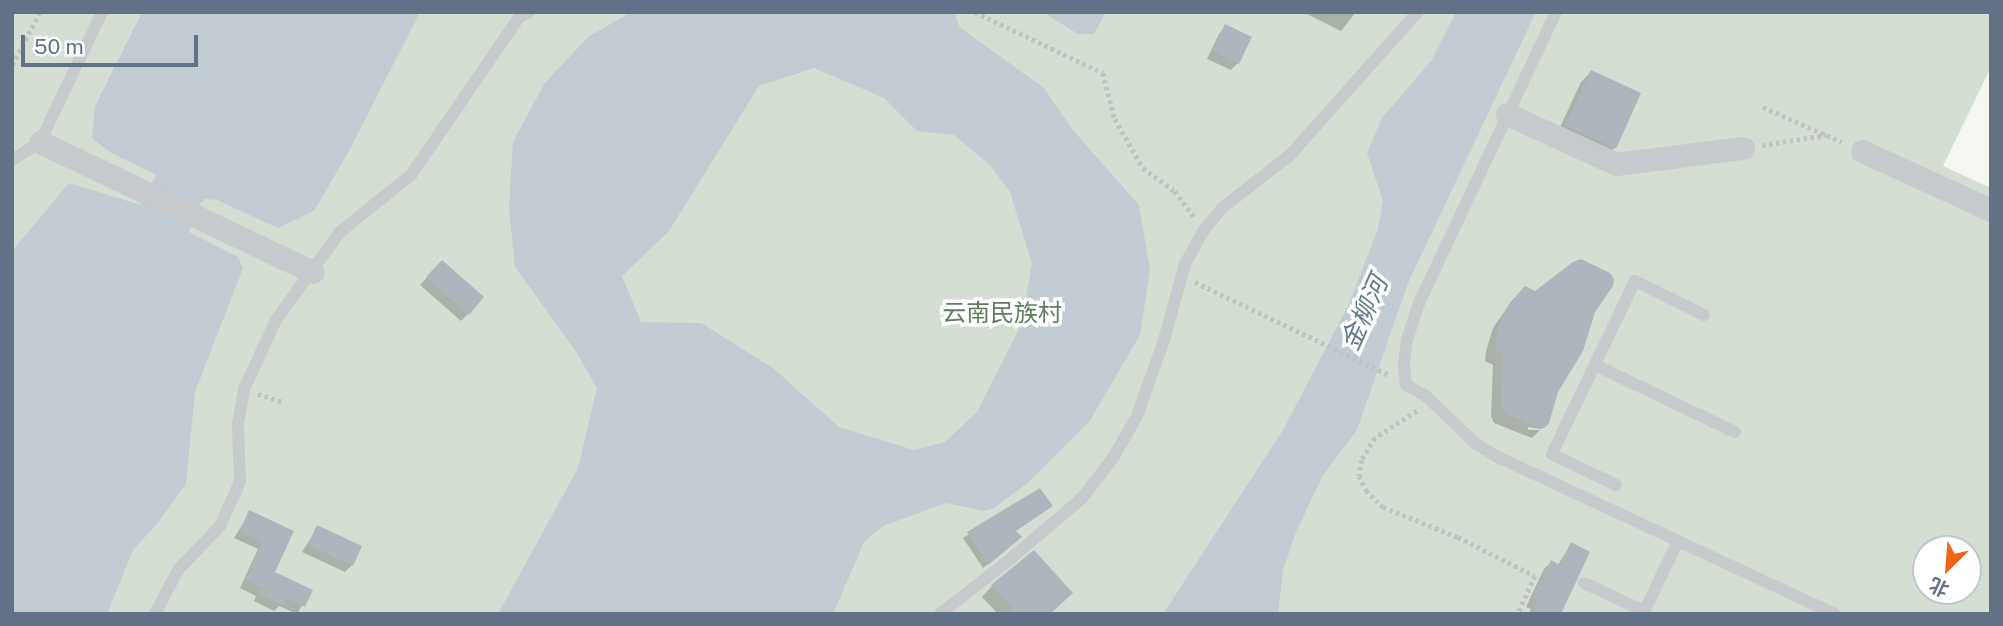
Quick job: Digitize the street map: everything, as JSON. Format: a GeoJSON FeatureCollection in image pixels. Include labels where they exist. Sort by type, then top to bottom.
{"type":"FeatureCollection","features":[{"type":"Feature","properties":{"kind":"street"},"geometry":{"type":"LineString","coordinates":[[1507,114],[1616,164],[1743,148]]}},
{"type":"Feature","properties":{"kind":"street"},"geometry":{"type":"LineString","coordinates":[[40,142],[313,272]]}},
{"type":"Feature","properties":{"kind":"street"},"geometry":{"type":"LineString","coordinates":[[1862,151],[1991,210]]}},
{"type":"Feature","properties":{"kind":"lane"},"geometry":{"type":"LineString","coordinates":[[12,160],[40,142],[102,12]]}},
{"type":"Feature","properties":{"kind":"lane"},"geometry":{"type":"LineString","coordinates":[[155,614],[178,570],[220,526],[240,482],[237,424],[244,389],[276,320],[340,232],[411,175],[519,18],[529,12]]}},
{"type":"Feature","properties":{"kind":"lane"},"geometry":{"type":"LineString","coordinates":[[940,614],[1082,498],[1113,458],[1137,416],[1164,340],[1182,276],[1203,231],[1222,208],[1290,155],[1418,12]]}},
{"type":"Feature","properties":{"kind":"lane"},"geometry":{"type":"LineString","coordinates":[[1556,12],[1419,303],[1407,339],[1404,364],[1406,385],[1433,403],[1476,444],[1834,614]]}},
{"type":"Feature","properties":{"kind":"lane"},"geometry":{"type":"LineString","coordinates":[[1541,477],[1635,281],[1704,315]]}},
{"type":"Feature","properties":{"kind":"lane"},"geometry":{"type":"LineString","coordinates":[[1595,365],[1735,432]]}},
{"type":"Feature","properties":{"kind":"lane"},"geometry":{"type":"LineString","coordinates":[[1552,454],[1616,485]]}},
{"type":"Feature","properties":{"kind":"lane"},"geometry":{"type":"LineString","coordinates":[[1584,583],[1644,612],[1678,541]]}},
{"type":"Feature","properties":{"kind":"path"},"geometry":{"type":"LineString","coordinates":[[12,65],[40,12]]}},
{"type":"Feature","properties":{"kind":"path"},"geometry":{"type":"LineString","coordinates":[[977,13],[1103,73],[1115,119],[1143,168],[1175,191],[1203,231]]}},
{"type":"Feature","properties":{"kind":"path"},"geometry":{"type":"LineString","coordinates":[[1763,107],[1862,151]]}},
{"type":"Feature","properties":{"kind":"path"},"geometry":{"type":"LineString","coordinates":[[1743,148],[1827,135]]}},
{"type":"Feature","properties":{"kind":"path"},"geometry":{"type":"LineString","coordinates":[[1182,276],[1381,370]]}},
{"type":"Feature","properties":{"kind":"path"},"geometry":{"type":"LineString","coordinates":[[1433,403],[1403,418],[1375,438],[1362,460],[1359,476],[1366,490],[1383,507],[1458,537],[1535,576],[1518,614]]}},
{"type":"Feature","properties":{"kind":"green space","name":"云南民族村"},"geometry":{"type":"Polygon","coordinates":[[[12,12],[1991,13],[1991,67],[1943,166],[1991,188],[1991,614],[12,614],[12,12]]]}},
{"type":"Feature","properties":{"kind":"water"},"geometry":{"type":"Polygon","coordinates":[[[142,12],[420,12],[349,151],[314,211],[278,228],[217,200],[205,199],[199,205],[189,232],[238,257],[243,268],[195,392],[186,484],[156,525],[133,550],[107,614],[12,614],[12,251],[69,183],[141,205],[156,175],[111,153],[92,138],[95,106],[142,12]]]}},
{"type":"Feature","properties":{"kind":"water"},"geometry":{"type":"Polygon","coordinates":[[[631,12],[955,12],[959,27],[1044,88],[1072,129],[1139,205],[1150,270],[1140,335],[1089,422],[1029,482],[994,508],[984,511],[946,503],[883,526],[864,542],[833,614],[498,614],[578,468],[597,388],[575,350],[515,267],[509,208],[513,142],[544,84],[588,37],[631,12]],[[814,68],[759,86],[669,231],[622,276],[641,322],[701,323],[773,368],[839,427],[914,450],[945,442],[977,412],[1021,325],[1032,264],[1010,192],[990,165],[954,135],[917,131],[884,98],[814,68]]]}},
{"type":"Feature","properties":{"kind":"water"},"geometry":{"type":"Polygon","coordinates":[[[1043,12],[1106,12],[1094,34],[1078,34],[1043,12]]]}},
{"type":"Feature","properties":{"kind":"water","name":"金柳河"},"geometry":{"type":"Polygon","coordinates":[[[1456,12],[1536,12],[1408,283],[1357,430],[1323,475],[1296,532],[1283,570],[1278,614],[1163,614],[1283,430],[1348,306],[1378,229],[1383,201],[1367,153],[1382,118],[1431,61],[1456,12]]]}},
{"type":"Feature","properties":{"kind":"building"},"geometry":{"type":"Polygon","coordinates":[[[1225,24],[1252,37],[1239,64],[1212,51],[1225,24]]]}},
{"type":"Feature","properties":{"kind":"building"},"geometry":{"type":"Polygon","coordinates":[[[1591,70],[1641,93],[1616,149],[1565,125],[1591,70]]]}},
{"type":"Feature","properties":{"kind":"building"},"geometry":{"type":"Polygon","coordinates":[[[1581,259],[1610,273],[1614,279],[1613,286],[1595,312],[1583,351],[1558,392],[1549,423],[1544,428],[1537,428],[1505,413],[1501,405],[1503,354],[1495,351],[1498,327],[1509,304],[1525,286],[1535,291],[1573,262],[1581,259]]]}},
{"type":"Feature","properties":{"kind":"building"},"geometry":{"type":"Polygon","coordinates":[[[442,260],[484,297],[469,315],[426,277],[442,260]]]}},
{"type":"Feature","properties":{"kind":"building"},"geometry":{"type":"Polygon","coordinates":[[[1040,488],[1053,506],[1016,531],[1022,537],[988,565],[967,532],[1040,488]]]}},
{"type":"Feature","properties":{"kind":"building"},"geometry":{"type":"Polygon","coordinates":[[[249,510],[294,531],[275,572],[313,590],[305,607],[286,598],[283,605],[260,594],[262,588],[245,580],[263,542],[240,531],[249,510]]]}},
{"type":"Feature","properties":{"kind":"building"},"geometry":{"type":"Polygon","coordinates":[[[317,525],[362,546],[353,566],[308,545],[317,525]]]}},
{"type":"Feature","properties":{"kind":"building"},"geometry":{"type":"Polygon","coordinates":[[[1571,542],[1590,552],[1561,614],[1531,614],[1537,602],[1532,599],[1551,560],[1560,565],[1571,542]]]}},
{"type":"Feature","properties":{"kind":"building"},"geometry":{"type":"Polygon","coordinates":[[[1034,550],[1073,593],[1050,614],[1018,614],[991,585],[1034,550]]]}}]}
